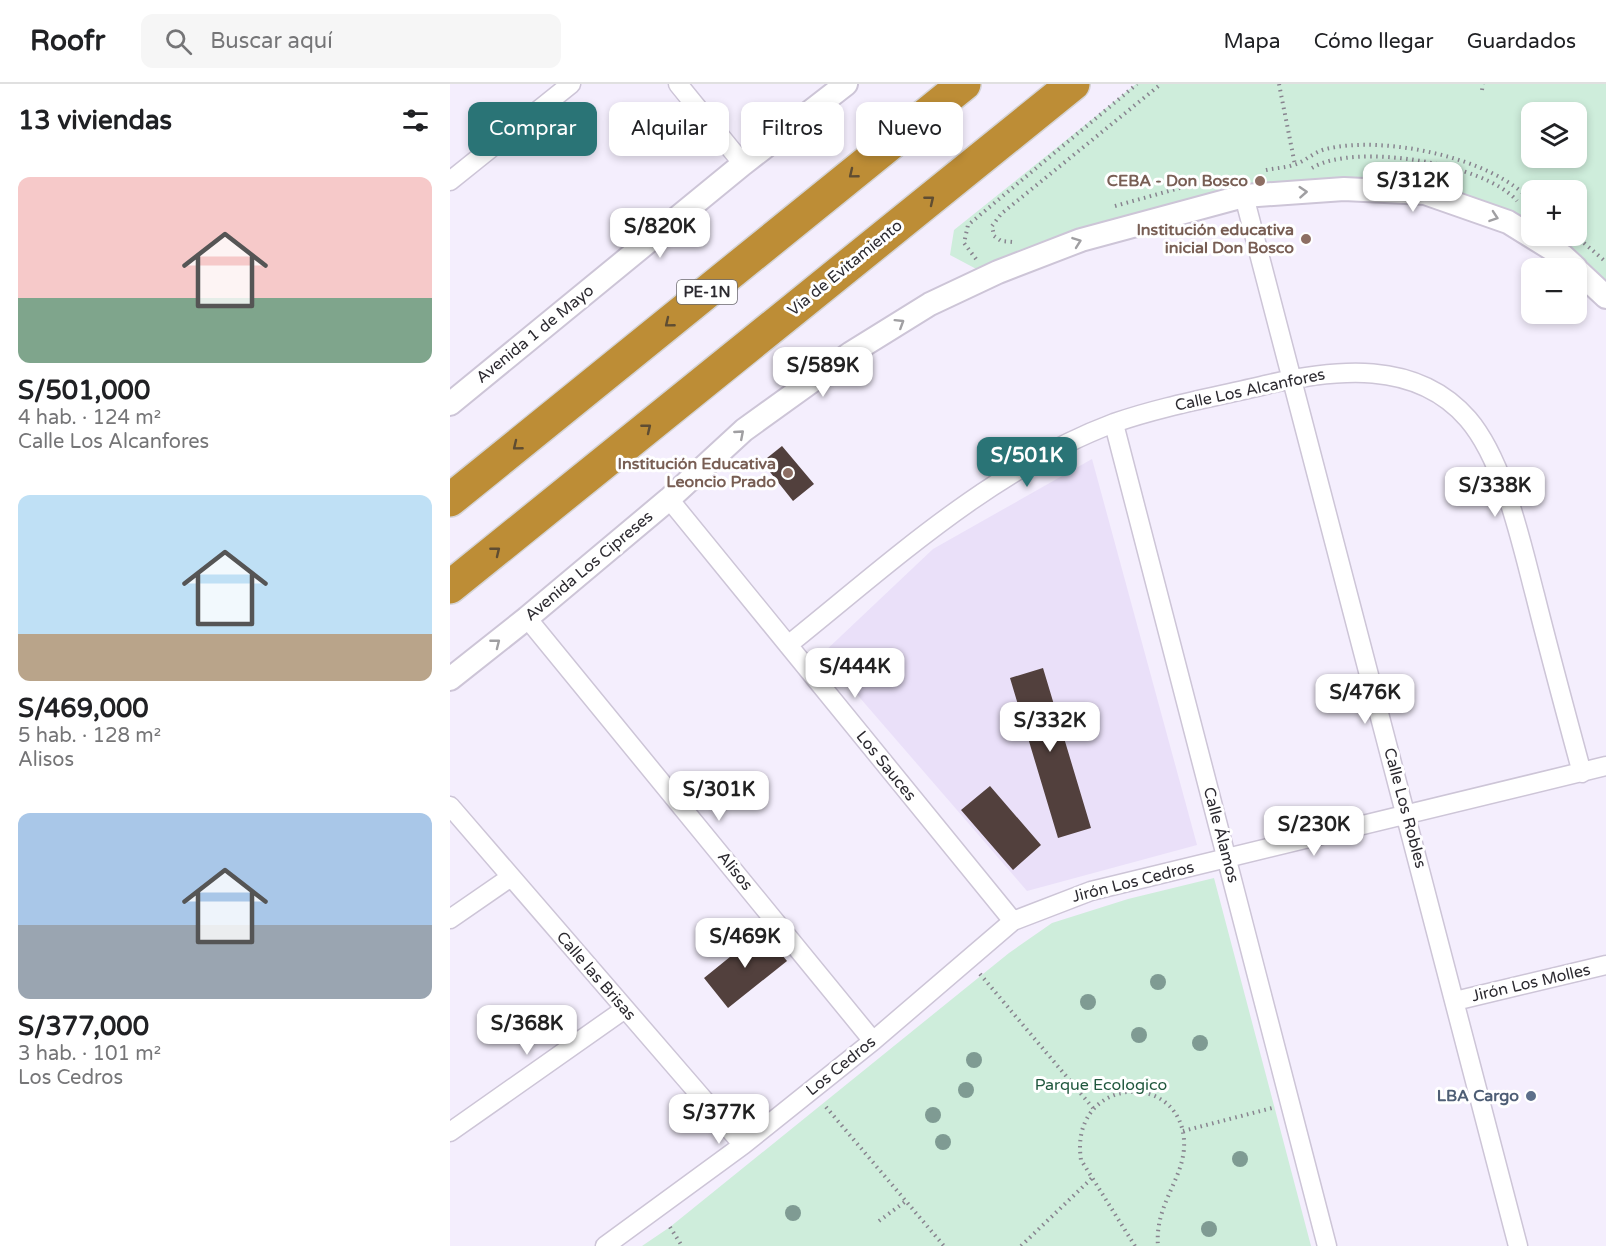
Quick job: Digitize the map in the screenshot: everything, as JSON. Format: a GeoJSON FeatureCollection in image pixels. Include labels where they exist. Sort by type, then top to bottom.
{"type":"FeatureCollection","features":[{"type":"Feature","properties":{"kind":"highway","name":"PE-1N"},"geometry":{"type":"LineString","coordinates":[[450,500],[964,84]]}},
{"type":"Feature","properties":{"kind":"highway","name":"Vía de Evitamiento"},"geometry":{"type":"LineString","coordinates":[[450,587],[1073,84]]}},
{"type":"Feature","properties":{"kind":"street"},"geometry":{"type":"LineString","coordinates":[[450,181],[571,84]]}},
{"type":"Feature","properties":{"kind":"street"},"geometry":{"type":"LineString","coordinates":[[678,84],[743,164]]}},
{"type":"Feature","properties":{"kind":"street","name":"Avenida 1 de Mayo"},"geometry":{"type":"LineString","coordinates":[[450,404],[743,164],[846,84]]}},
{"type":"Feature","properties":{"kind":"street","name":"Avenida Los Cipreses"},"geometry":{"type":"LineString","coordinates":[[450,679],[669,499],[744,430],[851,353],[930,304],[998,272],[1081,240],[1244,196],[1344,189],[1425,193],[1508,222],[1565,258]]}},
{"type":"Feature","properties":{"kind":"street","name":"Calle Los Robles"},"geometry":{"type":"LineString","coordinates":[[1244,196],[1408,816],[1518,1246]]}},
{"type":"Feature","properties":{"kind":"street","name":"Avenida Los Cipreses"},"geometry":{"type":"LineString","coordinates":[[1587,279],[1606,297]]}},
{"type":"Feature","properties":{"kind":"street","name":"Calle Los Alcanfores"},"geometry":{"type":"LineString","coordinates":[[788,645],[922,537],[974,500],[1036,462],[1114,424],[1163,409],[1292,379],[1333,372],[1388,374],[1416,382],[1448,401],[1468,419],[1487,446],[1516,523],[1582,773]]}},
{"type":"Feature","properties":{"kind":"street","name":"Calle Álamos"},"geometry":{"type":"LineString","coordinates":[[1114,424],[1327,1246]]}},
{"type":"Feature","properties":{"kind":"street","name":"Los Sauces"},"geometry":{"type":"LineString","coordinates":[[669,499],[1013,921]]}},
{"type":"Feature","properties":{"kind":"street","name":"Alisos"},"geometry":{"type":"LineString","coordinates":[[527,618],[873,1041]]}},
{"type":"Feature","properties":{"kind":"street","name":"Jirón Los Cedros"},"geometry":{"type":"LineString","coordinates":[[1013,921],[1091,891],[1408,816],[1606,766]]}},
{"type":"Feature","properties":{"kind":"street","name":"Calle las Brisas"},"geometry":{"type":"LineString","coordinates":[[450,806],[743,1145]]}},
{"type":"Feature","properties":{"kind":"street"},"geometry":{"type":"LineString","coordinates":[[450,919],[511,877]]}},
{"type":"Feature","properties":{"kind":"street","name":"Los Cedros"},"geometry":{"type":"LineString","coordinates":[[605,1246],[743,1145],[873,1041],[1013,921]]}},
{"type":"Feature","properties":{"kind":"street","name":"Jirón Los Molles"},"geometry":{"type":"LineString","coordinates":[[1455,1001],[1606,965]]}},
{"type":"Feature","properties":{"kind":"street"},"geometry":{"type":"LineString","coordinates":[[450,1132],[625,1009]]}},
{"type":"Feature","properties":{"kind":"path"},"geometry":{"type":"LineString","coordinates":[[1015,242],[1001,241],[994,236],[992,226],[1001,214],[1161,84]]}},
{"type":"Feature","properties":{"kind":"path"},"geometry":{"type":"LineString","coordinates":[[1279,84],[1295,165]]}},
{"type":"Feature","properties":{"kind":"path"},"geometry":{"type":"LineString","coordinates":[[1482,90],[1483,84]]}},
{"type":"Feature","properties":{"kind":"path"},"geometry":{"type":"LineString","coordinates":[[1261,171],[1295,165],[1311,154],[1327,148],[1374,145],[1432,152],[1490,170],[1521,190]]}},
{"type":"Feature","properties":{"kind":"path"},"geometry":{"type":"LineString","coordinates":[[1106,208],[1216,179]]}},
{"type":"Feature","properties":{"kind":"path"},"geometry":{"type":"LineString","coordinates":[[969,959],[1093,1108]]}},
{"type":"Feature","properties":{"kind":"path"},"geometry":{"type":"LineString","coordinates":[[1135,1246],[1081,1160],[1079,1143],[1082,1126],[1093,1108],[1102,1100],[1117,1093],[1134,1091],[1150,1095],[1165,1103],[1176,1116],[1183,1131],[1184,1149],[1179,1173],[1161,1208],[1158,1246]]}},
{"type":"Feature","properties":{"kind":"path"},"geometry":{"type":"LineString","coordinates":[[1183,1131],[1290,1104]]}},
{"type":"Feature","properties":{"kind":"path"},"geometry":{"type":"LineString","coordinates":[[826,1107],[944,1246]]}},
{"type":"Feature","properties":{"kind":"path"},"geometry":{"type":"LineString","coordinates":[[1021,1246],[1092,1178]]}},
{"type":"Feature","properties":{"kind":"path"},"geometry":{"type":"LineString","coordinates":[[879,1221],[906,1201]]}},
{"type":"Feature","properties":{"kind":"path"},"geometry":{"type":"LineString","coordinates":[[670,1227],[682,1246]]}},
{"type":"Feature","properties":{"kind":"shaded area"},"geometry":{"type":"Polygon","coordinates":[[[1092,459],[1197,845],[1027,891],[822,654],[933,549],[1092,459]]]}},
{"type":"Feature","properties":{"kind":"green space"},"geometry":{"type":"Polygon","coordinates":[[[1136,84],[1606,84],[1606,283],[1587,264],[1587,258],[1581,258],[1565,246],[1587,246],[1587,180],[1521,180],[1521,220],[1449,188],[1458,173],[1412,166],[1380,165],[1365,179],[1295,183],[982,272],[950,255],[954,230],[1136,84]]]}},
{"type":"Feature","properties":{"kind":"green space","name":"Parque Ecologico"},"geometry":{"type":"Polygon","coordinates":[[[1214,878],[1311,1246],[642,1246],[670,1227],[1009,953],[1052,923],[1128,899],[1214,878]]]}},
{"type":"Feature","properties":{"kind":"building","name":"Institución Educativa Leoncio Prado"},"geometry":{"type":"Polygon","coordinates":[[[782,446],[814,484],[793,501],[762,462],[782,446]]]}},
{"type":"Feature","properties":{"kind":"building"},"geometry":{"type":"Polygon","coordinates":[[[1043,668],[1091,828],[1058,838],[1010,678],[1043,668]]]}},
{"type":"Feature","properties":{"kind":"building"},"geometry":{"type":"Polygon","coordinates":[[[990,786],[1041,845],[1013,870],[961,810],[990,786]]]}},
{"type":"Feature","properties":{"kind":"building"},"geometry":{"type":"Polygon","coordinates":[[[762,931],[787,961],[728,1008],[704,978],[762,931]]]}},
{"type":"Feature","properties":{"kind":"place","name":"CEBA - Don Bosco"},"geometry":{"type":"Point","coordinates":[1260,181]}},
{"type":"Feature","properties":{"kind":"place","name":"Institución educativa inicial Don Bosco"},"geometry":{"type":"Point","coordinates":[1306,239]}},
{"type":"Feature","properties":{"kind":"place","name":"Institución Educativa Leoncio Prado"},"geometry":{"type":"Point","coordinates":[788,473]}},
{"type":"Feature","properties":{"kind":"place","name":"LBA Cargo"},"geometry":{"type":"Point","coordinates":[1531,1096]}}]}
